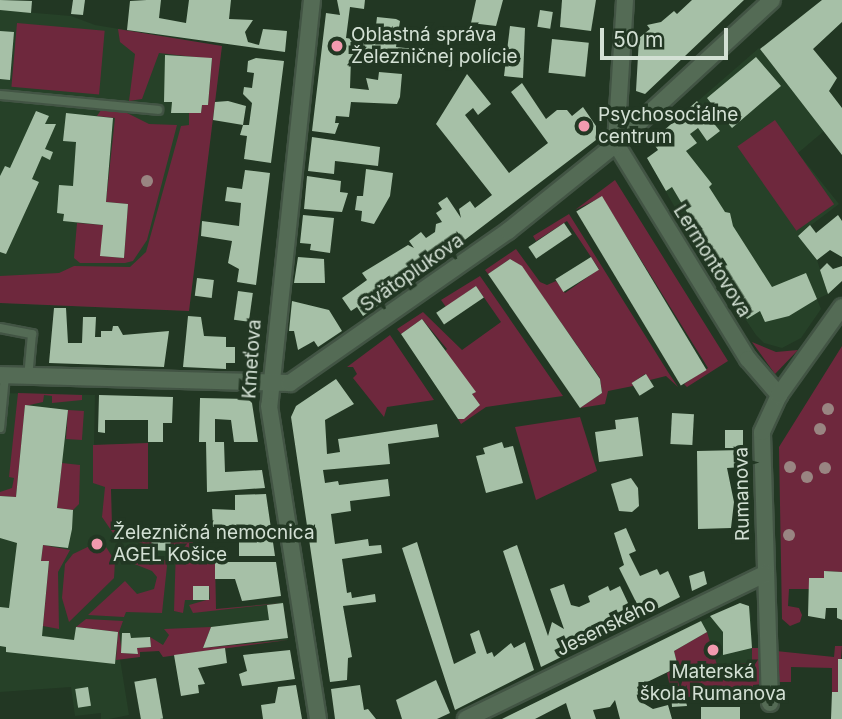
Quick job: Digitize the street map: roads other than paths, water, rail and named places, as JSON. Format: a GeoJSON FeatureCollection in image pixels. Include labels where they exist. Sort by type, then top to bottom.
{"type":"FeatureCollection","features":[{"type":"Feature","properties":{"kind":"street","name":"Kmeťova"},"geometry":{"type":"LineString","coordinates":[[312,0],[269,385],[277,467],[318,719]]}},
{"type":"Feature","properties":{"kind":"street"},"geometry":{"type":"LineString","coordinates":[[616,144],[625,0]]}},
{"type":"Feature","properties":{"kind":"street","name":"Svätoplukova"},"geometry":{"type":"LineString","coordinates":[[3,375],[269,385],[289,383],[417,297],[616,144],[772,0]]}},
{"type":"Feature","properties":{"kind":"street","name":"Lermontovova"},"geometry":{"type":"LineString","coordinates":[[616,144],[748,359],[779,395]]}},
{"type":"Feature","properties":{"kind":"street","name":"Rumanova"},"geometry":{"type":"LineString","coordinates":[[770,703],[761,444],[766,419],[779,395],[842,307]]}},
{"type":"Feature","properties":{"kind":"street","name":"Jesenského"},"geometry":{"type":"LineString","coordinates":[[466,719],[765,574]]}},
{"type":"Feature","properties":{"kind":"lane"},"geometry":{"type":"LineString","coordinates":[[0,95],[158,110]]}},
{"type":"Feature","properties":{"kind":"lane"},"geometry":{"type":"LineString","coordinates":[[0,328],[32,334],[28,378]]}},
{"type":"Feature","properties":{"kind":"lane"},"geometry":{"type":"LineString","coordinates":[[0,428],[3,375]]}},
{"type":"Feature","properties":{"kind":"place","name":"Oblastná správa Železničnej polície"},"geometry":{"type":"Point","coordinates":[337,46]}},
{"type":"Feature","properties":{"kind":"place","name":"Psychosociálne centrum"},"geometry":{"type":"Point","coordinates":[584,126]}},
{"type":"Feature","properties":{"kind":"place","name":"Železničná nemocnica AGEL Košice"},"geometry":{"type":"Point","coordinates":[97,544]}},
{"type":"Feature","properties":{"kind":"place","name":"Materská škola Rumanova"},"geometry":{"type":"Point","coordinates":[713,650]}}]}
